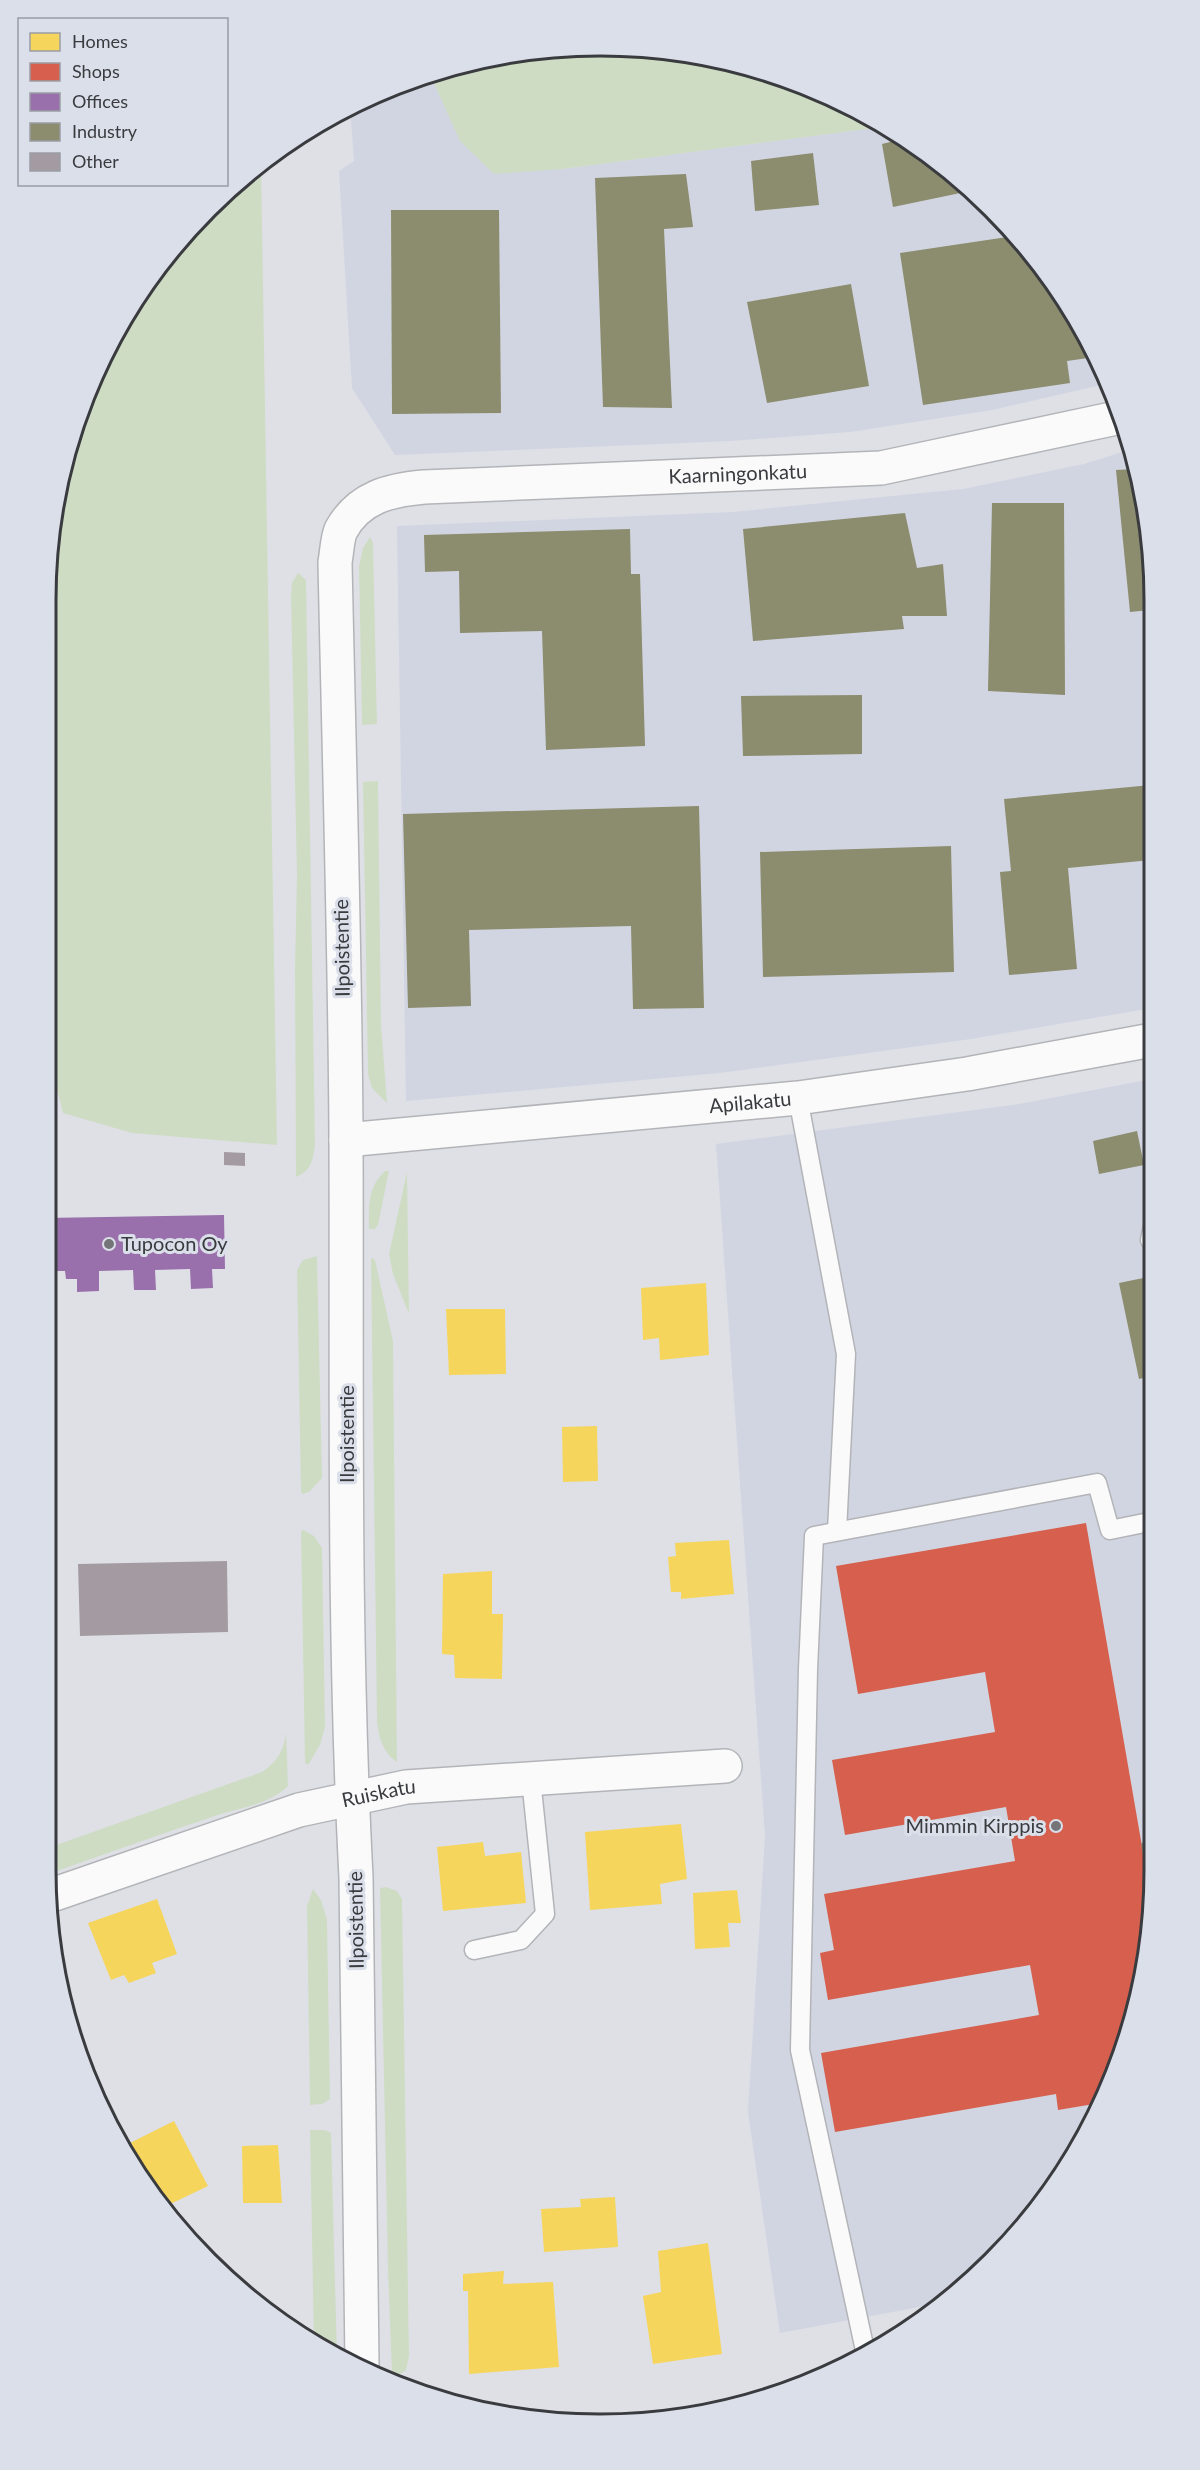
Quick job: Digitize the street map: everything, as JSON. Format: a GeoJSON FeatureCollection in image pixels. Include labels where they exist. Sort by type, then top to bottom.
{"type":"FeatureCollection","features":[{"type":"Feature","properties":{"kind":"street","name":"Kaarningonkatu"},"geometry":{"type":"LineString","coordinates":[[357,509],[375,496],[396,490],[424,487],[881,468],[1113,418]]}},
{"type":"Feature","properties":{"kind":"street","name":"Ilpoistentie"},"geometry":{"type":"LineString","coordinates":[[357,509],[340,531],[335,562],[346,1140],[351,1798],[356,1878],[362,2359]]}},
{"type":"Feature","properties":{"kind":"street","name":"Apilakatu"},"geometry":{"type":"LineString","coordinates":[[346,1140],[798,1098],[967,1074],[1144,1041]]}},
{"type":"Feature","properties":{"kind":"street","name":"Ruiskatu"},"geometry":{"type":"LineString","coordinates":[[57,1893],[298,1810],[406,1787],[725,1766]]}},
{"type":"Feature","properties":{"kind":"lane"},"geometry":{"type":"LineString","coordinates":[[798,1098],[846,1354],[837,1531]]}},
{"type":"Feature","properties":{"kind":"lane"},"geometry":{"type":"LineString","coordinates":[[864,2346],[800,2050],[808,1669],[814,1536],[1097,1483],[1110,1530],[1144,1523]]}},
{"type":"Feature","properties":{"kind":"lane"},"geometry":{"type":"LineString","coordinates":[[474,1950],[521,1940],[545,1914],[531,1779]]}},
{"type":"Feature","properties":{"kind":"shaded area"},"geometry":{"type":"Polygon","coordinates":[[[433,82],[460,141],[562,169],[872,128],[903,147],[959,191],[1009,241],[1053,297],[1072,328],[1100,385],[992,410],[850,432],[731,441],[395,455],[352,388],[339,171],[354,161],[351,116],[433,82]]]}},
{"type":"Feature","properties":{"kind":"shaded area"},"geometry":{"type":"Polygon","coordinates":[[[1124,452],[1140,529],[1144,600],[1144,1009],[971,1039],[720,1073],[406,1101],[397,526],[733,512],[963,489],[1084,464],[1124,452]]]}},
{"type":"Feature","properties":{"kind":"shaded area"},"geometry":{"type":"Polygon","coordinates":[[[1144,1081],[1144,1870],[1140,1941],[1134,1976],[1116,2045],[1072,2142],[1032,2201],[985,2255],[926,2306],[780,2333],[748,2112],[765,1836],[716,1144],[1019,1104],[1144,1081]]]}},
{"type":"Feature","properties":{"kind":"green space"},"geometry":{"type":"Polygon","coordinates":[[[564,57],[636,57],[671,60],[741,74],[808,97],[872,128],[562,169],[494,174],[460,141],[433,82],[494,66],[564,57]]]}},
{"type":"Feature","properties":{"kind":"green space"},"geometry":{"type":"Polygon","coordinates":[[[261,174],[277,1145],[132,1133],[63,1113],[56,1086],[56,600],[60,529],[66,494],[84,425],[128,328],[147,297],[191,241],[215,215],[261,174]]]}},
{"type":"Feature","properties":{"kind":"green space"},"geometry":{"type":"Polygon","coordinates":[[[370,537],[373,543],[377,724],[362,725],[359,566],[363,548],[370,537]]]}},
{"type":"Feature","properties":{"kind":"green space"},"geometry":{"type":"Polygon","coordinates":[[[298,573],[306,580],[315,1145],[310,1164],[305,1172],[296,1177],[297,875],[291,596],[292,583],[298,573]]]}},
{"type":"Feature","properties":{"kind":"green space"},"geometry":{"type":"Polygon","coordinates":[[[378,781],[381,1025],[387,1103],[372,1088],[368,1074],[363,782],[378,781]]]}},
{"type":"Feature","properties":{"kind":"green space"},"geometry":{"type":"Polygon","coordinates":[[[385,1171],[389,1171],[378,1225],[375,1229],[369,1229],[369,1205],[372,1191],[385,1171]]]}},
{"type":"Feature","properties":{"kind":"green space"},"geometry":{"type":"Polygon","coordinates":[[[407,1172],[409,1314],[393,1274],[389,1254],[407,1172]]]}},
{"type":"Feature","properties":{"kind":"green space"},"geometry":{"type":"Polygon","coordinates":[[[317,1256],[322,1478],[309,1492],[303,1494],[301,1492],[297,1270],[303,1260],[317,1256]]]}},
{"type":"Feature","properties":{"kind":"green space"},"geometry":{"type":"Polygon","coordinates":[[[371,1258],[375,1260],[393,1341],[397,1762],[382,1745],[377,1722],[371,1258]]]}},
{"type":"Feature","properties":{"kind":"green space"},"geometry":{"type":"Polygon","coordinates":[[[303,1530],[314,1536],[322,1548],[325,1727],[320,1745],[308,1765],[305,1763],[301,1532],[303,1530]]]}},
{"type":"Feature","properties":{"kind":"green space"},"geometry":{"type":"Polygon","coordinates":[[[286,1731],[288,1786],[272,1798],[56,1871],[56,1845],[262,1772],[272,1764],[284,1744],[286,1731]]]}},
{"type":"Feature","properties":{"kind":"green space"},"geometry":{"type":"Polygon","coordinates":[[[386,1887],[397,1891],[402,1899],[409,2356],[406,2370],[399,2375],[392,2373],[380,1888],[386,1887]]]}},
{"type":"Feature","properties":{"kind":"green space"},"geometry":{"type":"Polygon","coordinates":[[[313,1889],[321,1900],[327,1920],[330,2099],[322,2104],[310,2105],[307,1906],[313,1889]]]}},
{"type":"Feature","properties":{"kind":"green space"},"geometry":{"type":"Polygon","coordinates":[[[310,2130],[325,2130],[331,2133],[337,2347],[314,2333],[310,2130]]]}},
{"type":"Feature","properties":{"kind":"building: Homes"},"geometry":{"type":"Polygon","coordinates":[[[706,1283],[709,1355],[660,1360],[659,1338],[643,1340],[641,1288],[706,1283]]]}},
{"type":"Feature","properties":{"kind":"building: Homes"},"geometry":{"type":"Polygon","coordinates":[[[446,1309],[505,1309],[506,1374],[449,1375],[446,1309]]]}},
{"type":"Feature","properties":{"kind":"building: Homes"},"geometry":{"type":"Polygon","coordinates":[[[597,1426],[598,1481],[563,1482],[562,1427],[597,1426]]]}},
{"type":"Feature","properties":{"kind":"building: Homes"},"geometry":{"type":"Polygon","coordinates":[[[729,1540],[734,1594],[681,1599],[681,1592],[671,1592],[668,1557],[676,1556],[675,1543],[729,1540]]]}},
{"type":"Feature","properties":{"kind":"building: Homes"},"geometry":{"type":"Polygon","coordinates":[[[492,1571],[492,1614],[503,1614],[502,1679],[455,1678],[454,1655],[442,1654],[443,1574],[492,1571]]]}},
{"type":"Feature","properties":{"kind":"building: Homes"},"geometry":{"type":"Polygon","coordinates":[[[681,1824],[687,1879],[660,1884],[662,1904],[590,1910],[585,1832],[681,1824]]]}},
{"type":"Feature","properties":{"kind":"building: Homes"},"geometry":{"type":"Polygon","coordinates":[[[483,1842],[485,1856],[521,1852],[526,1903],[443,1911],[437,1847],[483,1842]]]}},
{"type":"Feature","properties":{"kind":"building: Homes"},"geometry":{"type":"Polygon","coordinates":[[[737,1890],[741,1923],[728,1923],[730,1947],[695,1949],[693,1893],[737,1890]]]}},
{"type":"Feature","properties":{"kind":"building: Homes"},"geometry":{"type":"Polygon","coordinates":[[[157,1899],[177,1954],[152,1963],[156,1973],[129,1983],[124,1975],[111,1980],[88,1923],[157,1899]]]}},
{"type":"Feature","properties":{"kind":"building: Homes"},"geometry":{"type":"Polygon","coordinates":[[[174,2121],[208,2186],[170,2204],[129,2144],[174,2121]]]}},
{"type":"Feature","properties":{"kind":"building: Homes"},"geometry":{"type":"Polygon","coordinates":[[[278,2145],[282,2203],[243,2203],[242,2146],[278,2145]]]}},
{"type":"Feature","properties":{"kind":"building: Homes"},"geometry":{"type":"Polygon","coordinates":[[[615,2197],[618,2247],[544,2252],[541,2209],[581,2207],[580,2199],[615,2197]]]}},
{"type":"Feature","properties":{"kind":"building: Homes"},"geometry":{"type":"Polygon","coordinates":[[[708,2243],[722,2354],[653,2364],[643,2296],[661,2292],[658,2251],[708,2243]]]}},
{"type":"Feature","properties":{"kind":"building: Homes"},"geometry":{"type":"Polygon","coordinates":[[[504,2271],[503,2284],[553,2282],[559,2367],[469,2374],[468,2291],[463,2291],[463,2274],[504,2271]]]}},
{"type":"Feature","properties":{"kind":"building: Shops"},"geometry":{"type":"Polygon","coordinates":[[[1086,1523],[1144,1858],[1143,1906],[1134,1976],[1116,2045],[1091,2105],[1058,2110],[1056,2094],[835,2132],[821,2053],[1039,2015],[1030,1965],[828,2000],[820,1953],[834,1950],[824,1894],[1015,1861],[1006,1807],[845,1835],[832,1760],[995,1732],[985,1672],[858,1694],[836,1566],[1086,1523]]]}},
{"type":"Feature","properties":{"kind":"building: Offices"},"geometry":{"type":"Polygon","coordinates":[[[224,1215],[225,1269],[212,1269],[213,1288],[191,1289],[190,1269],[155,1270],[156,1290],[134,1290],[133,1270],[99,1271],[99,1291],[77,1292],[77,1279],[66,1279],[65,1271],[56,1271],[56,1218],[224,1215]]]}},
{"type":"Feature","properties":{"kind":"building: Industry"},"geometry":{"type":"Polygon","coordinates":[[[893,141],[903,147],[961,193],[893,207],[882,144],[893,141]]]}},
{"type":"Feature","properties":{"kind":"building: Industry"},"geometry":{"type":"Polygon","coordinates":[[[813,153],[819,205],[755,211],[751,161],[813,153]]]}},
{"type":"Feature","properties":{"kind":"building: Industry"},"geometry":{"type":"Polygon","coordinates":[[[686,174],[693,227],[664,229],[672,408],[603,407],[595,178],[686,174]]]}},
{"type":"Feature","properties":{"kind":"building: Industry"},"geometry":{"type":"Polygon","coordinates":[[[391,210],[499,210],[501,413],[392,414],[391,210]]]}},
{"type":"Feature","properties":{"kind":"building: Industry"},"geometry":{"type":"Polygon","coordinates":[[[1006,237],[1053,297],[1088,358],[1067,361],[1070,383],[923,405],[900,253],[1006,237]]]}},
{"type":"Feature","properties":{"kind":"building: Industry"},"geometry":{"type":"Polygon","coordinates":[[[851,284],[869,386],[767,403],[747,302],[851,284]]]}},
{"type":"Feature","properties":{"kind":"building: Industry"},"geometry":{"type":"Polygon","coordinates":[[[1128,469],[1134,494],[1140,529],[1144,611],[1130,612],[1116,470],[1128,469]]]}},
{"type":"Feature","properties":{"kind":"building: Industry"},"geometry":{"type":"Polygon","coordinates":[[[992,503],[1064,503],[1065,695],[988,691],[992,503]]]}},
{"type":"Feature","properties":{"kind":"building: Industry"},"geometry":{"type":"Polygon","coordinates":[[[905,513],[917,568],[943,564],[947,616],[902,616],[904,629],[753,641],[743,529],[905,513]]]}},
{"type":"Feature","properties":{"kind":"building: Industry"},"geometry":{"type":"Polygon","coordinates":[[[630,529],[631,574],[640,574],[645,746],[546,750],[542,631],[460,633],[459,571],[425,572],[424,535],[630,529]]]}},
{"type":"Feature","properties":{"kind":"building: Industry"},"geometry":{"type":"Polygon","coordinates":[[[862,695],[862,754],[743,756],[741,696],[862,695]]]}},
{"type":"Feature","properties":{"kind":"building: Industry"},"geometry":{"type":"Polygon","coordinates":[[[1144,786],[1144,861],[1068,868],[1077,969],[1009,975],[1000,872],[1011,871],[1004,799],[1144,786]]]}},
{"type":"Feature","properties":{"kind":"building: Industry"},"geometry":{"type":"Polygon","coordinates":[[[699,806],[704,1008],[633,1009],[631,926],[469,930],[471,1006],[408,1008],[403,814],[699,806]]]}},
{"type":"Feature","properties":{"kind":"building: Industry"},"geometry":{"type":"Polygon","coordinates":[[[951,846],[954,972],[763,977],[760,852],[951,846]]]}},
{"type":"Feature","properties":{"kind":"building: Industry"},"geometry":{"type":"Polygon","coordinates":[[[1137,1131],[1144,1165],[1099,1174],[1093,1141],[1137,1131]]]}},
{"type":"Feature","properties":{"kind":"building: Industry"},"geometry":{"type":"Polygon","coordinates":[[[1144,1278],[1144,1378],[1139,1379],[1119,1283],[1144,1278]]]}},
{"type":"Feature","properties":{"kind":"building: Industry"},"geometry":{"type":"Polygon","coordinates":[[[1141,1843],[1144,1843],[1144,1861],[1141,1843]]]}},
{"type":"Feature","properties":{"kind":"building: Other"},"geometry":{"type":"Polygon","coordinates":[[[224,1152],[245,1153],[245,1166],[224,1165],[224,1152]]]}},
{"type":"Feature","properties":{"kind":"building: Other"},"geometry":{"type":"Polygon","coordinates":[[[227,1561],[228,1632],[80,1636],[78,1564],[227,1561]]]}},
{"type":"Feature","properties":{"kind":"place","name":"Tupocon Oy"},"geometry":{"type":"Point","coordinates":[109,1244]}},
{"type":"Feature","properties":{"kind":"place","name":"Mimmin Kirppis"},"geometry":{"type":"Point","coordinates":[1056,1826]}}]}
